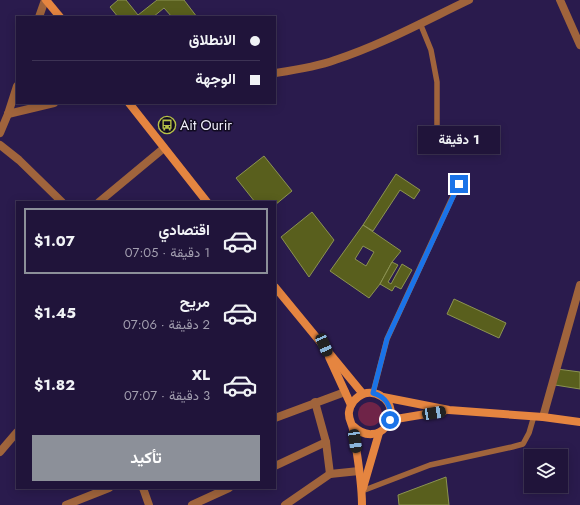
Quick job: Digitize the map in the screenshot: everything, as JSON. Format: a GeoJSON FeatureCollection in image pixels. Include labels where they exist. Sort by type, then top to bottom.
{"type":"FeatureCollection","features":[{"type":"Feature","properties":{"kind":"street"},"geometry":{"type":"LineString","coordinates":[[39,16],[46,0],[59,16]]}},
{"type":"Feature","properties":{"kind":"street"},"geometry":{"type":"LineString","coordinates":[[276,73],[334,61],[372,46],[469,0]]}},
{"type":"Feature","properties":{"kind":"street"},"geometry":{"type":"LineString","coordinates":[[560,0],[580,45]]}},
{"type":"Feature","properties":{"kind":"street"},"geometry":{"type":"LineString","coordinates":[[0,133],[16,89]]}},
{"type":"Feature","properties":{"kind":"street"},"geometry":{"type":"LineString","coordinates":[[8,114],[50,104]]}},
{"type":"Feature","properties":{"kind":"street"},"geometry":{"type":"LineString","coordinates":[[130,104],[206,201]]}},
{"type":"Feature","properties":{"kind":"street"},"geometry":{"type":"LineString","coordinates":[[0,145],[19,160],[61,201]]}},
{"type":"Feature","properties":{"kind":"street"},"geometry":{"type":"LineString","coordinates":[[100,201],[164,148]]}},
{"type":"Feature","properties":{"kind":"street"},"geometry":{"type":"LineString","coordinates":[[539,417],[580,285]]}},
{"type":"Feature","properties":{"kind":"street"},"geometry":{"type":"LineString","coordinates":[[276,288],[363,394]]}},
{"type":"Feature","properties":{"kind":"street"},"geometry":{"type":"LineString","coordinates":[[324,345],[351,404]]}},
{"type":"Feature","properties":{"kind":"street"},"geometry":{"type":"LineString","coordinates":[[276,418],[345,392]]}},
{"type":"Feature","properties":{"kind":"street"},"geometry":{"type":"LineString","coordinates":[[362,505],[362,491],[353,426],[349,416],[351,404],[356,398],[363,394],[373,393],[383,397],[449,410],[539,417],[580,422]]}},
{"type":"Feature","properties":{"kind":"street"},"geometry":{"type":"LineString","coordinates":[[353,426],[358,431],[372,435],[384,430],[390,420],[390,408],[383,397]]}},
{"type":"Feature","properties":{"kind":"street"},"geometry":{"type":"LineString","coordinates":[[315,402],[326,442],[330,474]]}},
{"type":"Feature","properties":{"kind":"street"},"geometry":{"type":"LineString","coordinates":[[390,420],[449,410]]}},
{"type":"Feature","properties":{"kind":"street"},"geometry":{"type":"LineString","coordinates":[[0,452],[16,433]]}},
{"type":"Feature","properties":{"kind":"street"},"geometry":{"type":"LineString","coordinates":[[362,491],[379,433]]}},
{"type":"Feature","properties":{"kind":"street"},"geometry":{"type":"LineString","coordinates":[[276,466],[326,442]]}},
{"type":"Feature","properties":{"kind":"street"},"geometry":{"type":"LineString","coordinates":[[285,505],[330,474],[359,471]]}},
{"type":"Feature","properties":{"kind":"street"},"geometry":{"type":"LineString","coordinates":[[66,505],[106,489]]}},
{"type":"Feature","properties":{"kind":"street"},"geometry":{"type":"LineString","coordinates":[[143,489],[149,505]]}},
{"type":"Feature","properties":{"kind":"street"},"geometry":{"type":"LineString","coordinates":[[192,505],[227,489]]}},
{"type":"Feature","properties":{"kind":"lane"},"geometry":{"type":"LineString","coordinates":[[420,23],[431,50],[437,82],[437,138]]}},
{"type":"Feature","properties":{"kind":"lane"},"geometry":{"type":"LineString","coordinates":[[373,393],[387,339],[459,184]]}},
{"type":"Feature","properties":{"kind":"lane"},"geometry":{"type":"LineString","coordinates":[[362,491],[430,466],[523,444],[539,417]]}},
{"type":"Feature","properties":{"kind":"shaded area"},"geometry":{"type":"Polygon","coordinates":[[[370,402],[379,405],[382,414],[379,423],[370,426],[361,423],[358,414],[361,405],[370,402]]]}},
{"type":"Feature","properties":{"kind":"building"},"geometry":{"type":"Polygon","coordinates":[[[118,0],[126,0],[138,15],[157,0],[184,0],[196,16],[171,16],[164,8],[154,16],[117,16],[110,7],[118,0]]]}},
{"type":"Feature","properties":{"kind":"building"},"geometry":{"type":"Polygon","coordinates":[[[264,156],[292,191],[276,204],[276,201],[254,201],[236,178],[264,156]]]}},
{"type":"Feature","properties":{"kind":"building"},"geometry":{"type":"Polygon","coordinates":[[[396,174],[420,190],[414,199],[400,190],[373,231],[363,225],[396,174]]]}},
{"type":"Feature","properties":{"kind":"building"},"geometry":{"type":"Polygon","coordinates":[[[312,212],[334,240],[309,277],[281,237],[312,212]]]}},
{"type":"Feature","properties":{"kind":"building"},"geometry":{"type":"Polygon","coordinates":[[[363,225],[401,251],[392,262],[380,284],[369,298],[330,271],[363,225]],[[363,246],[355,259],[366,266],[374,252],[363,246]]]}},
{"type":"Feature","properties":{"kind":"building"},"geometry":{"type":"Polygon","coordinates":[[[392,262],[398,265],[388,282],[391,284],[402,264],[412,270],[401,289],[395,286],[392,291],[380,284],[392,262]]]}},
{"type":"Feature","properties":{"kind":"building"},"geometry":{"type":"Polygon","coordinates":[[[454,299],[506,323],[499,338],[447,314],[454,299]]]}},
{"type":"Feature","properties":{"kind":"building"},"geometry":{"type":"Polygon","coordinates":[[[557,369],[580,372],[580,389],[555,385],[557,369]]]}},
{"type":"Feature","properties":{"kind":"building"},"geometry":{"type":"Polygon","coordinates":[[[446,477],[449,505],[399,505],[398,495],[446,477]]]}},
{"type":"Feature","properties":{"kind":"place","name":"Ait Ourir"},"geometry":{"type":"Point","coordinates":[167,125]}},
{"type":"Feature","properties":{"kind":"route"},"geometry":{"type":"LineString","coordinates":[[390,420],[390,408],[387,402],[383,397],[373,393],[387,339],[426,252],[459,184]]}}]}
